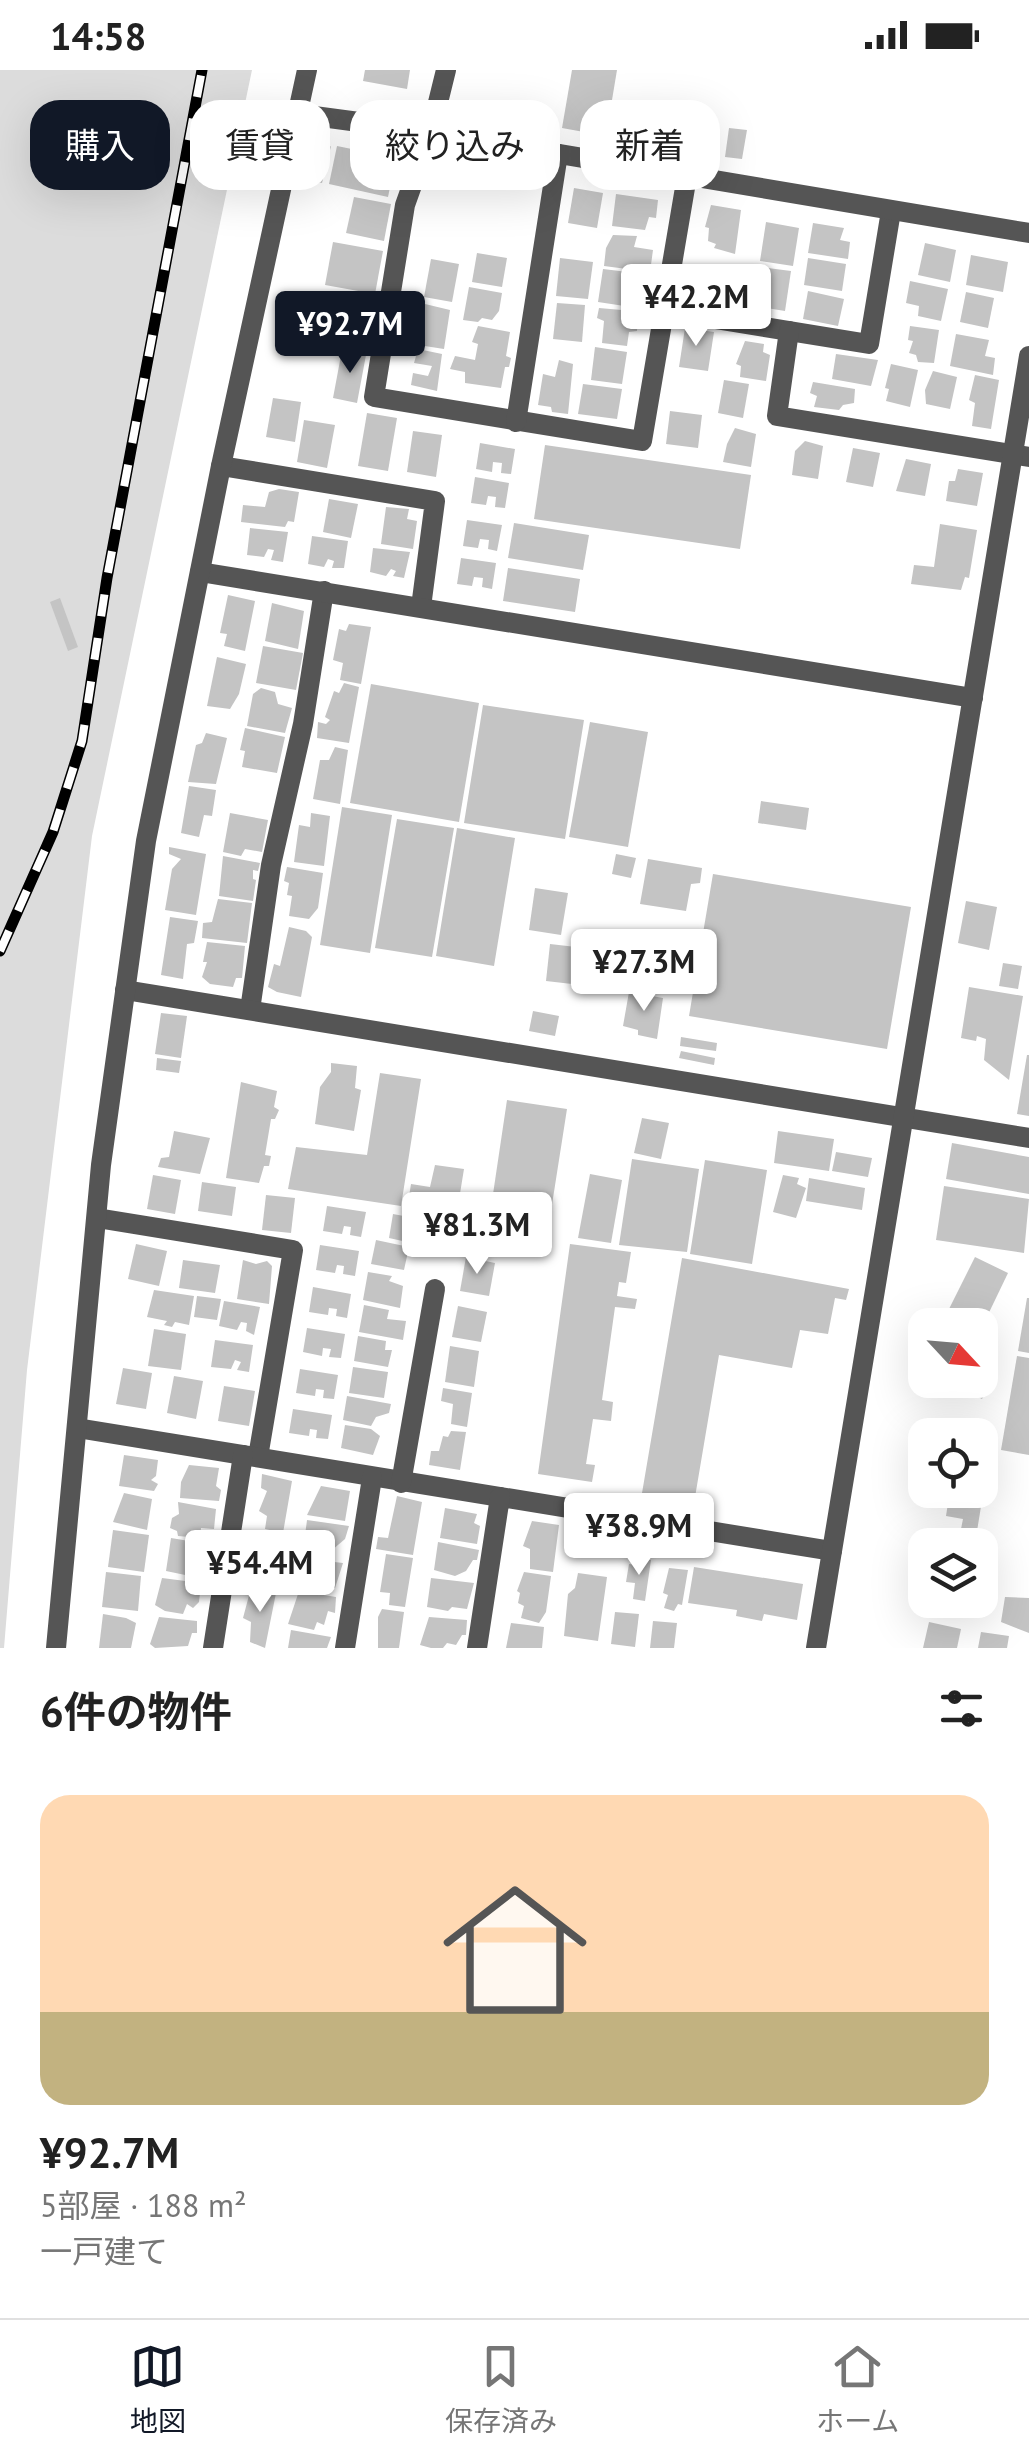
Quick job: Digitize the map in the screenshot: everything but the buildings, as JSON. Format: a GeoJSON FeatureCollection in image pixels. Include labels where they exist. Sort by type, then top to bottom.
{"type":"FeatureCollection","features":[{"type":"Feature","properties":{"kind":"street"},"geometry":{"type":"LineString","coordinates":[[301,100],[307,70]]}},
{"type":"Feature","properties":{"kind":"street"},"geometry":{"type":"LineString","coordinates":[[439,100],[446,70]]}},
{"type":"Feature","properties":{"kind":"street"},"geometry":{"type":"LineString","coordinates":[[720,182],[1029,233]]}},
{"type":"Feature","properties":{"kind":"street"},"geometry":{"type":"LineString","coordinates":[[56,1648],[97,1218],[146,842],[221,466],[281,190]]}},
{"type":"Feature","properties":{"kind":"street"},"geometry":{"type":"LineString","coordinates":[[410,190],[374,397],[642,441],[684,190]]}},
{"type":"Feature","properties":{"kind":"street"},"geometry":{"type":"LineString","coordinates":[[516,422],[552,190]]}},
{"type":"Feature","properties":{"kind":"street"},"geometry":{"type":"LineString","coordinates":[[666,311],[868,344],[891,211]]}},
{"type":"Feature","properties":{"kind":"street"},"geometry":{"type":"LineString","coordinates":[[790,331],[776,416],[1021,455]]}},
{"type":"Feature","properties":{"kind":"street"},"geometry":{"type":"LineString","coordinates":[[816,1648],[973,698],[1021,455],[1029,356]]}},
{"type":"Feature","properties":{"kind":"street"},"geometry":{"type":"LineString","coordinates":[[221,466],[435,502],[420,607]]}},
{"type":"Feature","properties":{"kind":"street"},"geometry":{"type":"LineString","coordinates":[[200,572],[973,698]]}},
{"type":"Feature","properties":{"kind":"street"},"geometry":{"type":"LineString","coordinates":[[250,1010],[271,866],[303,724],[324,591]]}},
{"type":"Feature","properties":{"kind":"street"},"geometry":{"type":"LineString","coordinates":[[124,990],[1029,1138]]}},
{"type":"Feature","properties":{"kind":"street"},"geometry":{"type":"LineString","coordinates":[[97,1218],[293,1250],[214,1648]]}},
{"type":"Feature","properties":{"kind":"street"},"geometry":{"type":"LineString","coordinates":[[401,1483],[435,1289]]}},
{"type":"Feature","properties":{"kind":"street"},"geometry":{"type":"LineString","coordinates":[[76,1428],[832,1551]]}},
{"type":"Feature","properties":{"kind":"street"},"geometry":{"type":"LineString","coordinates":[[345,1648],[372,1478]]}},
{"type":"Feature","properties":{"kind":"street"},"geometry":{"type":"LineString","coordinates":[[478,1648],[500,1497]]}},
{"type":"Feature","properties":{"kind":"shaded area"},"geometry":{"type":"Polygon","coordinates":[[[0,70],[252,70],[246,100],[190,100],[190,190],[227,190],[92,836],[27,1370],[4,1648],[0,1648],[0,70]]]}},
{"type":"Feature","properties":{"kind":"railway"},"geometry":{"type":"LineString","coordinates":[[0,951],[53,832],[82,741],[107,578],[202,70]]}}]}
